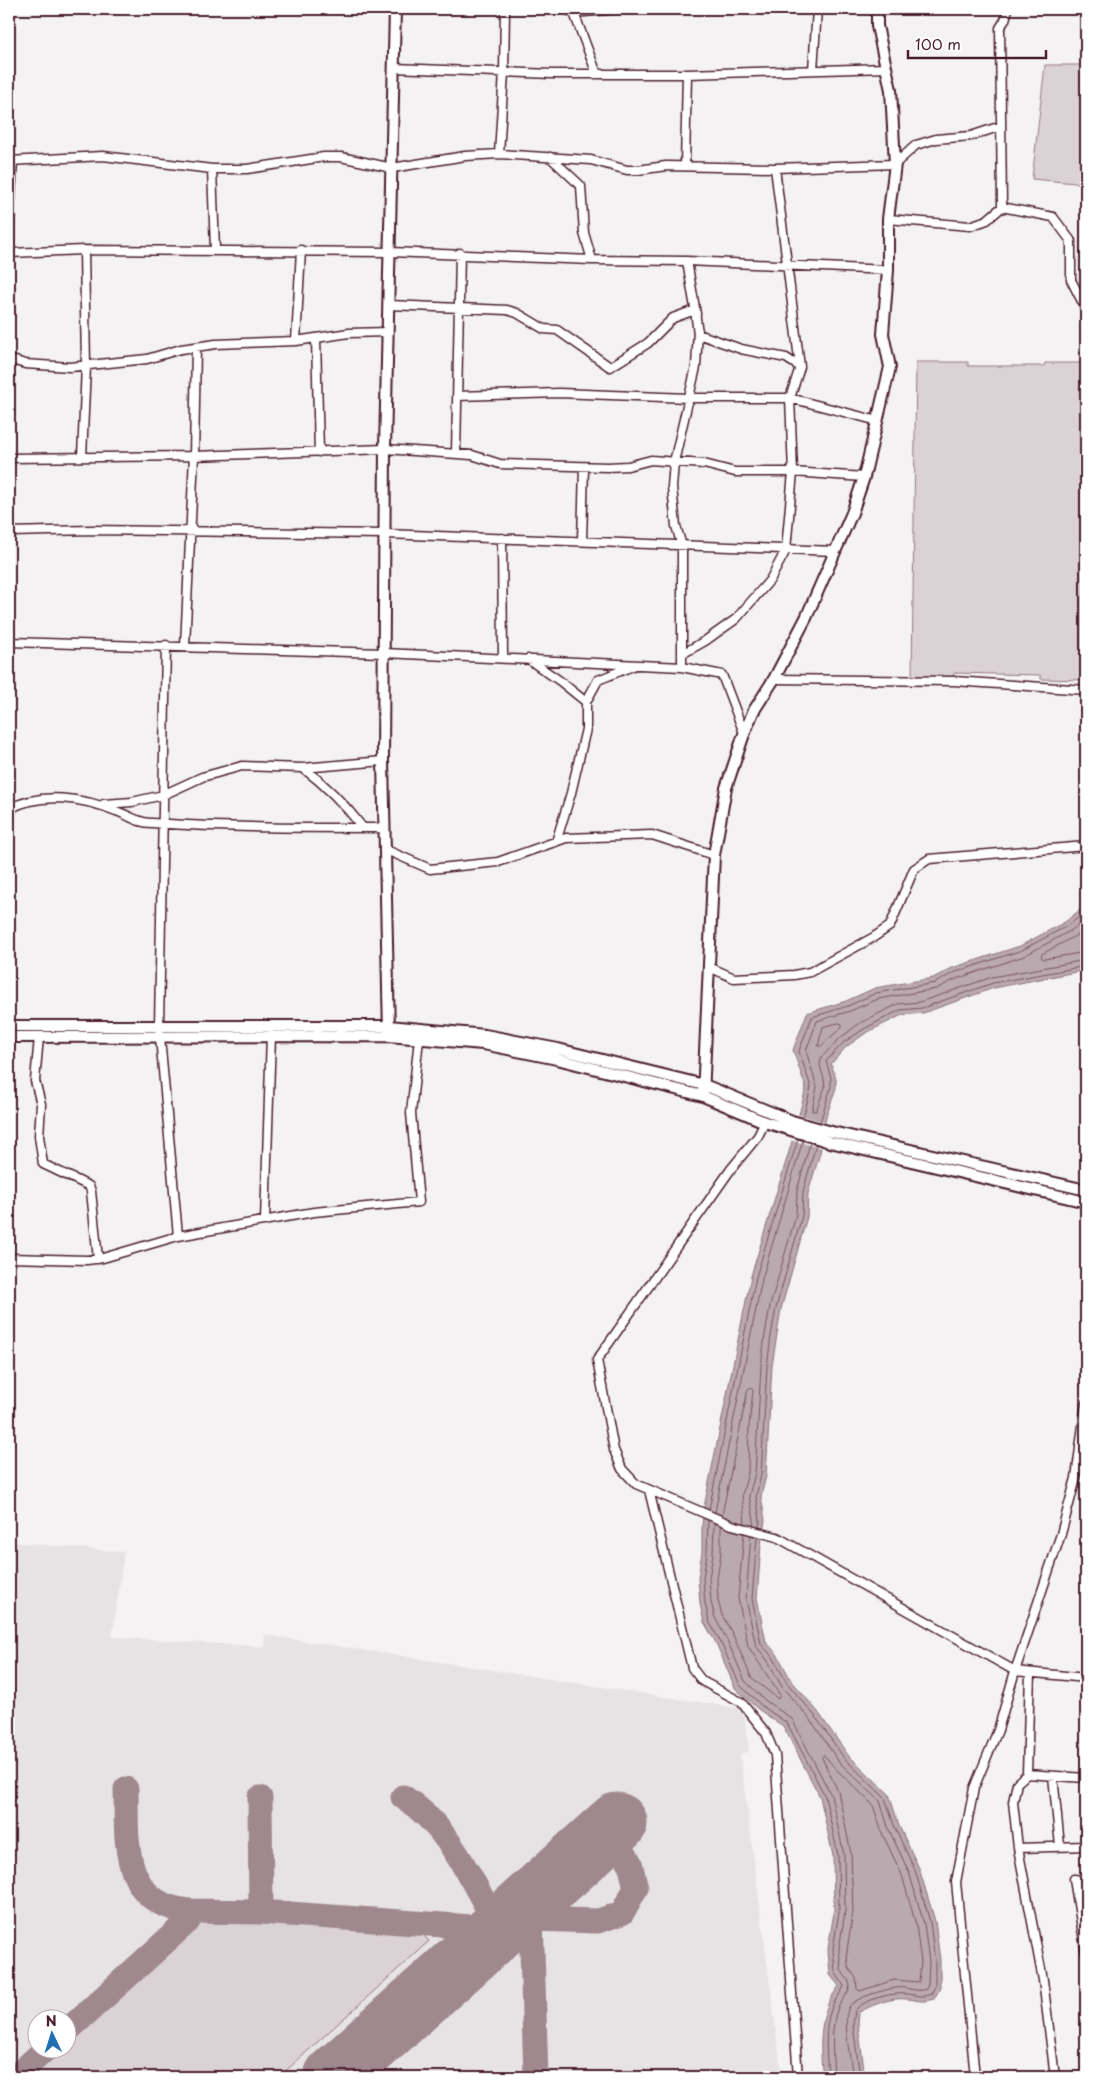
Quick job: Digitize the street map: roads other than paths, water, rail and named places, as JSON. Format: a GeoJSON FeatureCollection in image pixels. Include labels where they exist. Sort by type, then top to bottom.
{"type":"FeatureCollection","features":[{"type":"Feature","properties":{"kind":"street"},"geometry":{"type":"LineString","coordinates":[[388,1031],[382,761],[385,450],[394,9]]}},
{"type":"Feature","properties":{"kind":"street"},"geometry":{"type":"LineString","coordinates":[[499,154],[504,72],[504,9]]}},
{"type":"Feature","properties":{"kind":"street"},"geometry":{"type":"LineString","coordinates":[[565,9],[574,13],[617,9]]}},
{"type":"Feature","properties":{"kind":"street"},"geometry":{"type":"LineString","coordinates":[[754,9],[779,11],[789,9]]}},
{"type":"Feature","properties":{"kind":"street"},"geometry":{"type":"LineString","coordinates":[[813,70],[817,9]]}},
{"type":"Feature","properties":{"kind":"street"},"geometry":{"type":"LineString","coordinates":[[703,1096],[714,855],[726,788],[753,712],[774,678],[806,618],[852,513],[864,477],[890,367],[883,334],[888,270],[888,219],[895,164],[891,90],[877,26],[878,9]]}},
{"type":"Feature","properties":{"kind":"street"},"geometry":{"type":"LineString","coordinates":[[888,219],[970,226],[987,220],[1002,207],[1000,28],[1006,20],[1008,9]]}},
{"type":"Feature","properties":{"kind":"street"},"geometry":{"type":"LineString","coordinates":[[574,13],[597,74]]}},
{"type":"Feature","properties":{"kind":"street"},"geometry":{"type":"LineString","coordinates":[[394,68],[597,74],[688,74],[887,68]]}},
{"type":"Feature","properties":{"kind":"street"},"geometry":{"type":"LineString","coordinates":[[685,166],[688,74]]}},
{"type":"Feature","properties":{"kind":"street"},"geometry":{"type":"LineString","coordinates":[[9,231],[11,161],[103,156],[212,169],[247,169],[324,157],[341,157],[392,168],[465,156],[499,154],[590,160],[627,170],[685,166],[775,168],[895,164],[916,144],[936,139],[971,136],[1001,126]]}},
{"type":"Feature","properties":{"kind":"street"},"geometry":{"type":"LineString","coordinates":[[550,157],[580,186],[584,234],[592,260]]}},
{"type":"Feature","properties":{"kind":"street"},"geometry":{"type":"LineString","coordinates":[[682,654],[705,641],[736,619],[770,580],[786,550],[793,472],[790,398],[800,367],[775,168]]}},
{"type":"Feature","properties":{"kind":"street"},"geometry":{"type":"LineString","coordinates":[[212,169],[215,250]]}},
{"type":"Feature","properties":{"kind":"street"},"geometry":{"type":"LineString","coordinates":[[1002,207],[1053,216],[1070,241],[1071,280],[1086,309]]}},
{"type":"Feature","properties":{"kind":"street"},"geometry":{"type":"LineString","coordinates":[[9,254],[84,250],[301,250],[460,253],[592,260],[687,260],[888,270]]}},
{"type":"Feature","properties":{"kind":"street"},"geometry":{"type":"LineString","coordinates":[[82,457],[86,366],[84,250]]}},
{"type":"Feature","properties":{"kind":"street"},"geometry":{"type":"LineString","coordinates":[[296,341],[301,250]]}},
{"type":"Feature","properties":{"kind":"street"},"geometry":{"type":"LineString","coordinates":[[456,454],[460,253]]}},
{"type":"Feature","properties":{"kind":"street"},"geometry":{"type":"LineString","coordinates":[[682,667],[682,546],[672,502],[674,462],[696,367],[698,334],[693,286],[687,260]]}},
{"type":"Feature","properties":{"kind":"street"},"geometry":{"type":"LineString","coordinates":[[389,305],[507,310],[517,313],[544,329],[557,330],[610,367],[648,342],[672,318],[688,311],[695,310],[698,334]]}},
{"type":"Feature","properties":{"kind":"street"},"geometry":{"type":"LineString","coordinates":[[9,359],[24,364],[70,367],[86,366],[147,359],[196,346],[316,340],[349,333],[388,332]]}},
{"type":"Feature","properties":{"kind":"street"},"geometry":{"type":"LineString","coordinates":[[698,334],[741,349],[786,358],[800,367]]}},
{"type":"Feature","properties":{"kind":"street"},"geometry":{"type":"LineString","coordinates":[[316,340],[319,452]]}},
{"type":"Feature","properties":{"kind":"street"},"geometry":{"type":"LineString","coordinates":[[185,646],[194,456],[196,346]]}},
{"type":"Feature","properties":{"kind":"street"},"geometry":{"type":"LineString","coordinates":[[457,396],[559,393],[688,398],[790,398],[878,421]]}},
{"type":"Feature","properties":{"kind":"street"},"geometry":{"type":"LineString","coordinates":[[9,458],[194,456],[385,450],[472,455],[500,464],[584,467],[625,466],[651,460],[704,464],[735,472],[793,472],[864,477]]}},
{"type":"Feature","properties":{"kind":"street"},"geometry":{"type":"LineString","coordinates":[[582,541],[584,467]]}},
{"type":"Feature","properties":{"kind":"street"},"geometry":{"type":"LineString","coordinates":[[9,532],[91,530],[190,533],[385,534],[835,551]]}},
{"type":"Feature","properties":{"kind":"street"},"geometry":{"type":"LineString","coordinates":[[502,538],[503,658]]}},
{"type":"Feature","properties":{"kind":"street"},"geometry":{"type":"LineString","coordinates":[[9,642],[166,645],[384,653],[682,667],[722,675],[744,733]]}},
{"type":"Feature","properties":{"kind":"street"},"geometry":{"type":"LineString","coordinates":[[166,645],[162,795],[160,1031],[178,1236]]}},
{"type":"Feature","properties":{"kind":"street"},"geometry":{"type":"LineString","coordinates":[[528,660],[560,680],[586,702]]}},
{"type":"Feature","properties":{"kind":"street"},"geometry":{"type":"LineString","coordinates":[[556,842],[571,793],[586,729],[586,702],[598,680],[635,665]]}},
{"type":"Feature","properties":{"kind":"street"},"geometry":{"type":"LineString","coordinates":[[774,678],[954,680],[1086,690]]}},
{"type":"Feature","properties":{"kind":"street"},"geometry":{"type":"LineString","coordinates":[[9,809],[17,804],[39,799],[64,798],[99,804],[132,802],[162,795],[202,777],[242,766],[303,768],[382,761]]}},
{"type":"Feature","properties":{"kind":"street"},"geometry":{"type":"LineString","coordinates":[[303,768],[320,780],[363,828]]}},
{"type":"Feature","properties":{"kind":"street"},"geometry":{"type":"LineString","coordinates":[[99,804],[140,822],[163,824],[276,828],[384,828]]}},
{"type":"Feature","properties":{"kind":"street"},"geometry":{"type":"LineString","coordinates":[[384,849],[430,869],[498,862],[566,838],[652,835],[714,855]]}},
{"type":"Feature","properties":{"kind":"street"},"geometry":{"type":"LineString","coordinates":[[708,967],[734,978],[794,975],[810,972],[890,926],[914,869],[929,859],[1086,846]]}},
{"type":"Feature","properties":{"kind":"street"},"geometry":{"type":"LineString","coordinates":[[9,1026],[271,1035],[388,1031],[419,1038],[483,1044],[557,1059],[703,1096],[765,1122],[791,1126],[1086,1202]]}},
{"type":"Feature","properties":{"kind":"street"},"geometry":{"type":"LineString","coordinates":[[9,1037],[160,1031],[388,1031],[485,1035],[558,1049],[704,1085],[791,1126]]}},
{"type":"Feature","properties":{"kind":"street"},"geometry":{"type":"LineString","coordinates":[[265,1221],[271,1035]]}},
{"type":"Feature","properties":{"kind":"street"},"geometry":{"type":"LineString","coordinates":[[39,1037],[35,1081],[41,1104],[40,1136],[43,1164],[89,1186],[98,1259]]}},
{"type":"Feature","properties":{"kind":"street"},"geometry":{"type":"LineString","coordinates":[[9,1258],[98,1259],[178,1236],[314,1212],[420,1202],[411,1113],[419,1038]]}},
{"type":"Feature","properties":{"kind":"street"},"geometry":{"type":"LineString","coordinates":[[765,1122],[758,1136],[731,1169],[597,1360],[614,1450],[622,1469],[636,1484],[649,1490],[732,1525],[777,1536],[1015,1671],[1086,1678]]}},
{"type":"Feature","properties":{"kind":"street"},"geometry":{"type":"LineString","coordinates":[[831,1137],[1086,1190]]}},
{"type":"Feature","properties":{"kind":"street"},"geometry":{"type":"LineString","coordinates":[[975,2077],[956,1882],[974,1788],[998,1730],[1015,1671],[1061,1534],[1076,1478],[1086,1403]]}},
{"type":"Feature","properties":{"kind":"street"},"geometry":{"type":"LineString","coordinates":[[649,1490],[692,1668],[702,1681],[741,1702],[766,1733],[775,1755],[798,2077]]}},
{"type":"Feature","properties":{"kind":"street"},"geometry":{"type":"LineString","coordinates":[[1030,1673],[1027,1774],[1017,1783],[1013,1802],[1018,1848],[1043,1980],[1055,2077]]}},
{"type":"Feature","properties":{"kind":"street"},"geometry":{"type":"LineString","coordinates":[[1027,1774],[1086,1778]]}},
{"type":"Feature","properties":{"kind":"street"},"geometry":{"type":"LineString","coordinates":[[1053,1776],[1060,1846]]}},
{"type":"Feature","properties":{"kind":"street"},"geometry":{"type":"LineString","coordinates":[[1018,1848],[1086,1846]]}},
{"type":"Feature","properties":{"kind":"street"},"geometry":{"type":"LineString","coordinates":[[1086,1881],[1074,1879],[1086,1953]]}},
{"type":"Feature","properties":{"kind":"water"},"geometry":{"type":"Polygon","coordinates":[[[1086,905],[1086,970],[994,988],[923,1013],[902,1015],[866,1033],[846,1047],[831,1064],[836,1078],[836,1088],[826,1117],[820,1153],[808,1193],[807,1217],[781,1309],[772,1366],[766,1476],[761,1496],[765,1520],[757,1598],[766,1642],[777,1654],[791,1680],[818,1712],[848,1755],[889,1794],[899,1826],[919,1868],[935,1921],[940,1960],[940,1988],[934,1999],[922,2001],[906,1999],[888,2000],[859,2012],[858,2024],[865,2077],[823,2077],[821,2033],[824,2015],[832,1996],[839,1986],[830,1975],[828,1949],[834,1912],[833,1856],[820,1797],[783,1726],[759,1710],[735,1688],[716,1643],[704,1622],[700,1604],[698,1578],[702,1552],[704,1507],[751,1276],[791,1145],[806,1088],[793,1050],[807,1013],[846,1001],[875,988],[933,978],[952,968],[1020,946],[1065,922],[1086,905]]]}}]}
